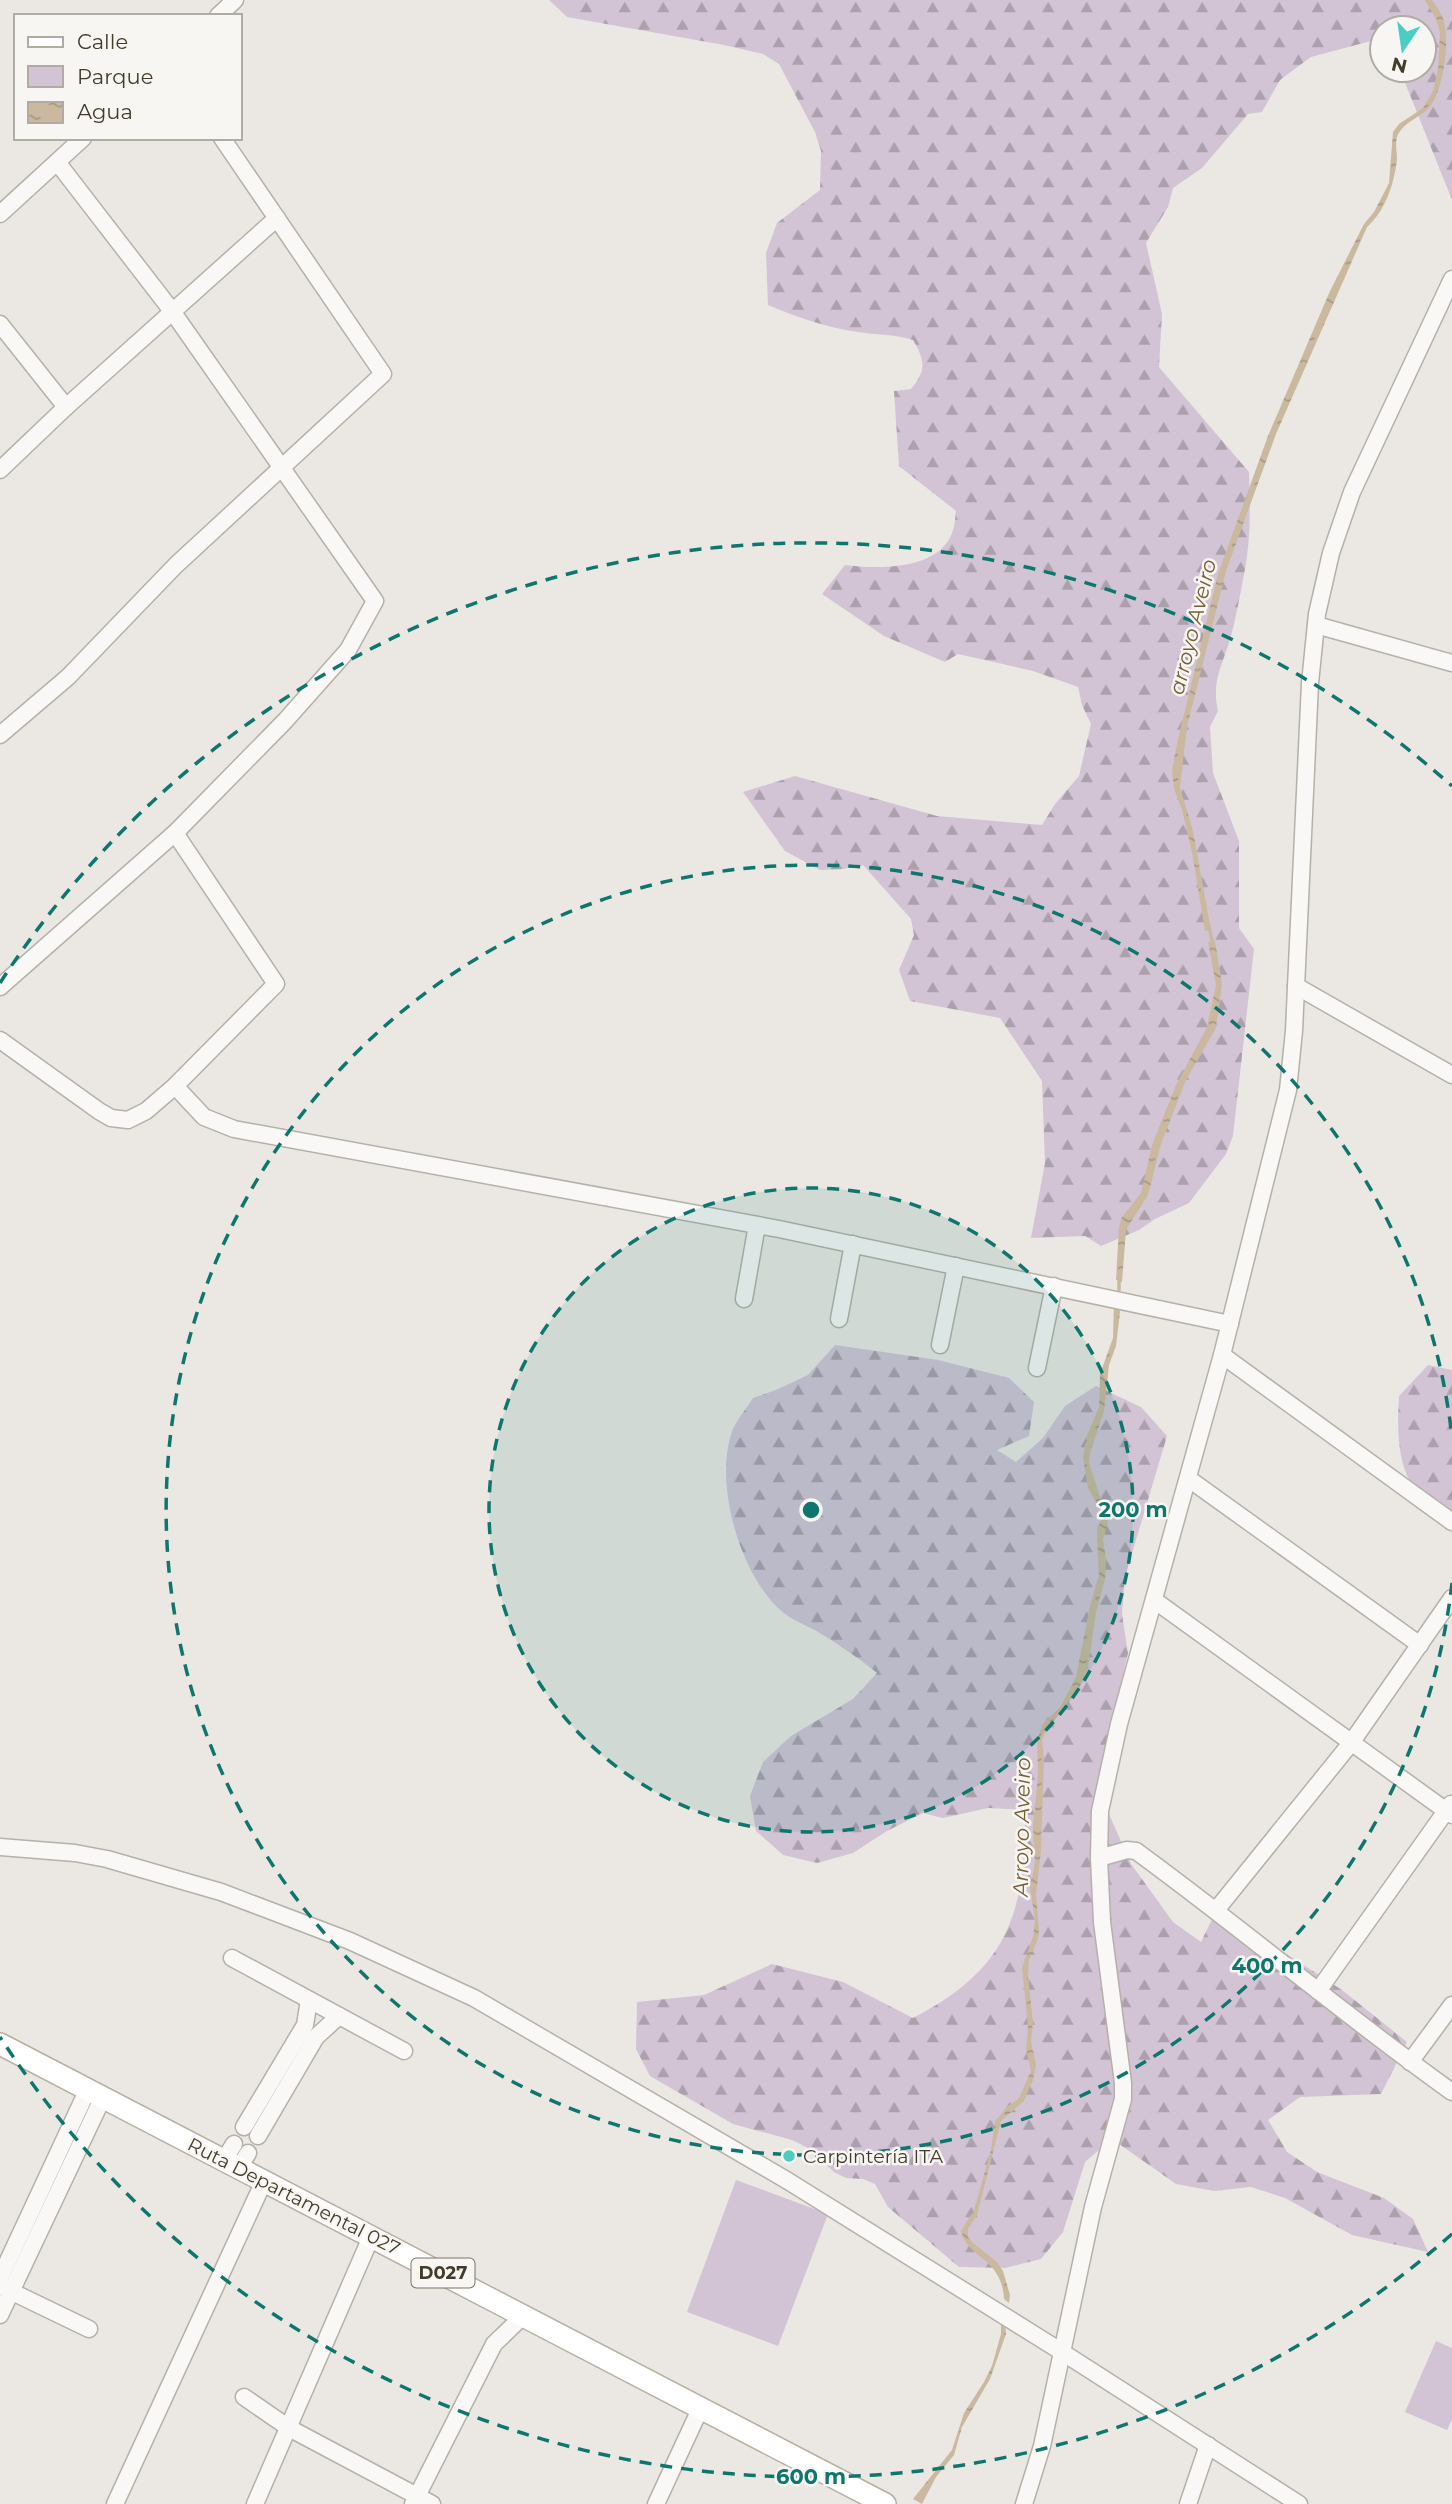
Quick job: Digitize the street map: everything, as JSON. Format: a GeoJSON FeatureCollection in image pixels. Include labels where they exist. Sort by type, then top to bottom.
{"type":"FeatureCollection","features":[{"type":"Feature","properties":{"kind":"main road","name":"Ruta Departamental 027"},"geometry":{"type":"LineString","coordinates":[[0,2044],[96,2093],[236,2156],[264,2181],[701,2407],[880,2503]]}},
{"type":"Feature","properties":{"kind":"street"},"geometry":{"type":"LineString","coordinates":[[220,14],[235,0]]}},
{"type":"Feature","properties":{"kind":"street"},"geometry":{"type":"LineString","coordinates":[[0,214],[81,140]]}},
{"type":"Feature","properties":{"kind":"street"},"geometry":{"type":"LineString","coordinates":[[0,735],[68,677],[176,565],[383,374],[223,140]]}},
{"type":"Feature","properties":{"kind":"street"},"geometry":{"type":"LineString","coordinates":[[0,987],[175,833],[323,680],[348,650],[375,601],[172,311],[57,162]]}},
{"type":"Feature","properties":{"kind":"street"},"geometry":{"type":"LineString","coordinates":[[0,470],[65,407],[277,218]]}},
{"type":"Feature","properties":{"kind":"street"},"geometry":{"type":"LineString","coordinates":[[1024,2504],[1042,2446],[1093,2207],[1123,2099],[1103,1935],[1099,1858],[1100,1811],[1112,1750],[1189,1479],[1288,1090],[1315,625],[1325,575],[1352,492],[1452,279]]}},
{"type":"Feature","properties":{"kind":"street"},"geometry":{"type":"LineString","coordinates":[[0,324],[65,407]]}},
{"type":"Feature","properties":{"kind":"street"},"geometry":{"type":"LineString","coordinates":[[1315,625],[1452,663]]}},
{"type":"Feature","properties":{"kind":"street"},"geometry":{"type":"LineString","coordinates":[[3,1046],[111,1118],[128,1120],[146,1111],[174,1086],[276,984],[175,833]]}},
{"type":"Feature","properties":{"kind":"street"},"geometry":{"type":"LineString","coordinates":[[1296,986],[1452,1075]]}},
{"type":"Feature","properties":{"kind":"street"},"geometry":{"type":"LineString","coordinates":[[174,1086],[204,1117],[234,1129],[757,1225],[1230,1324]]}},
{"type":"Feature","properties":{"kind":"street"},"geometry":{"type":"LineString","coordinates":[[744,1299],[757,1225]]}},
{"type":"Feature","properties":{"kind":"street"},"geometry":{"type":"LineString","coordinates":[[839,1319],[853,1244]]}},
{"type":"Feature","properties":{"kind":"street"},"geometry":{"type":"LineString","coordinates":[[940,1345],[957,1266]]}},
{"type":"Feature","properties":{"kind":"street"},"geometry":{"type":"LineString","coordinates":[[1037,1368],[1054,1286]]}},
{"type":"Feature","properties":{"kind":"street"},"geometry":{"type":"LineString","coordinates":[[1222,1355],[1452,1522]]}},
{"type":"Feature","properties":{"kind":"street"},"geometry":{"type":"LineString","coordinates":[[1189,1479],[1420,1645]]}},
{"type":"Feature","properties":{"kind":"street"},"geometry":{"type":"LineString","coordinates":[[1217,1909],[1351,1743],[1452,1598]]}},
{"type":"Feature","properties":{"kind":"street"},"geometry":{"type":"LineString","coordinates":[[1154,1600],[1351,1743],[1450,1810],[1318,1991]]}},
{"type":"Feature","properties":{"kind":"street"},"geometry":{"type":"LineString","coordinates":[[0,1847],[96,1857],[221,1892],[350,1941],[452,1987],[788,2181],[1299,2504]]}},
{"type":"Feature","properties":{"kind":"street"},"geometry":{"type":"LineString","coordinates":[[1099,1858],[1127,1850],[1136,1851],[1217,1909],[1318,1991],[1452,2092]]}},
{"type":"Feature","properties":{"kind":"street"},"geometry":{"type":"LineString","coordinates":[[232,1958],[404,2051]]}},
{"type":"Feature","properties":{"kind":"street"},"geometry":{"type":"LineString","coordinates":[[309,2000],[305,2025],[251,2131],[316,2037],[339,2016]]}},
{"type":"Feature","properties":{"kind":"street"},"geometry":{"type":"LineString","coordinates":[[1410,2062],[1452,2005]]}},
{"type":"Feature","properties":{"kind":"street"},"geometry":{"type":"LineString","coordinates":[[0,2278],[96,2093]]}},
{"type":"Feature","properties":{"kind":"street"},"geometry":{"type":"LineString","coordinates":[[0,2315],[6,2289],[96,2093]]}},
{"type":"Feature","properties":{"kind":"street"},"geometry":{"type":"LineString","coordinates":[[115,2504],[264,2181]]}},
{"type":"Feature","properties":{"kind":"street"},"geometry":{"type":"LineString","coordinates":[[255,2504],[371,2236]]}},
{"type":"Feature","properties":{"kind":"street"},"geometry":{"type":"LineString","coordinates":[[6,2289],[89,2329]]}},
{"type":"Feature","properties":{"kind":"street"},"geometry":{"type":"LineString","coordinates":[[415,2500],[494,2344],[524,2315]]}},
{"type":"Feature","properties":{"kind":"street"},"geometry":{"type":"LineString","coordinates":[[244,2397],[289,2428],[415,2500],[432,2504]]}},
{"type":"Feature","properties":{"kind":"street"},"geometry":{"type":"LineString","coordinates":[[656,2504],[701,2407]]}},
{"type":"Feature","properties":{"kind":"street"},"geometry":{"type":"LineString","coordinates":[[1188,2504],[1208,2445]]}},
{"type":"Feature","properties":{"kind":"green space"},"geometry":{"type":"Polygon","coordinates":[[[549,0],[1452,0],[1452,200],[1406,84],[1438,84],[1438,14],[1368,14],[1368,42],[1311,57],[1280,80],[1262,112],[1248,114],[1202,168],[1173,188],[1168,207],[1146,243],[1162,314],[1159,367],[1249,472],[1250,521],[1247,557],[1234,625],[1218,677],[1218,711],[1210,727],[1213,773],[1239,841],[1239,928],[1254,949],[1233,1136],[1226,1154],[1189,1203],[1139,1230],[1101,1246],[1085,1236],[1031,1238],[1045,1163],[1042,1081],[1000,1018],[910,1001],[899,970],[914,935],[911,919],[863,865],[820,870],[785,851],[743,792],[795,776],[937,816],[1042,825],[1055,804],[1079,776],[1091,724],[1082,705],[1078,687],[1033,671],[958,654],[945,662],[884,636],[822,594],[845,565],[889,567],[920,561],[934,555],[945,545],[952,533],[956,511],[899,466],[894,391],[911,389],[922,370],[920,354],[913,340],[835,328],[768,305],[766,253],[777,223],[820,190],[821,151],[815,132],[779,64],[763,54],[724,45],[567,17],[549,0]]]}},
{"type":"Feature","properties":{"kind":"green space"},"geometry":{"type":"Polygon","coordinates":[[[835,1345],[938,1360],[1009,1378],[1034,1402],[1029,1436],[997,1450],[1016,1462],[1043,1438],[1065,1406],[1096,1386],[1141,1407],[1167,1436],[1125,1577],[1122,1614],[1128,1653],[1105,1752],[1109,1787],[1105,1805],[1131,1864],[1173,1922],[1201,1942],[1217,1909],[1342,1990],[1407,2042],[1381,2094],[1300,2097],[1268,2120],[1287,2152],[1317,2172],[1384,2198],[1413,2219],[1428,2252],[1352,2235],[1285,2198],[1251,2187],[1214,2191],[1176,2184],[1112,2139],[1085,2162],[1063,2232],[1041,2259],[1005,2268],[959,2267],[888,2207],[875,2184],[863,2179],[846,2178],[834,2172],[806,2147],[792,2140],[733,2124],[650,2076],[636,2049],[637,2002],[704,1995],[772,1964],[843,1982],[913,2018],[971,1979],[990,1958],[1005,1934],[1015,1908],[1021,1879],[1025,1810],[988,1808],[943,1818],[923,1813],[887,1831],[853,1853],[817,1863],[783,1855],[756,1831],[750,1796],[763,1762],[791,1736],[853,1699],[877,1673],[831,1640],[786,1615],[764,1592],[741,1549],[728,1498],[726,1473],[733,1429],[753,1398],[808,1375],[835,1345]]]}},
{"type":"Feature","properties":{"kind":"green space"},"geometry":{"type":"Polygon","coordinates":[[[1428,1365],[1452,1370],[1452,1514],[1429,1505],[1417,1492],[1409,1480],[1401,1453],[1399,1396],[1428,1365]]]}},
{"type":"Feature","properties":{"kind":"green space"},"geometry":{"type":"Polygon","coordinates":[[[736,2180],[828,2214],[778,2346],[687,2312],[736,2180]]]}},
{"type":"Feature","properties":{"kind":"green space"},"geometry":{"type":"Polygon","coordinates":[[[1436,2341],[1452,2348],[1452,2419],[1447,2430],[1405,2412],[1436,2341]]]}},
{"type":"Feature","properties":{"kind":"water"},"geometry":{"type":"Polygon","coordinates":[[[1425,0],[1432,0],[1441,14],[1445,28],[1446,52],[1438,90],[1429,108],[1399,132],[1396,168],[1388,196],[1367,227],[1276,434],[1226,571],[1187,727],[1180,787],[1193,831],[1211,930],[1205,931],[1192,852],[1174,789],[1172,771],[1218,574],[1268,436],[1330,291],[1364,224],[1374,212],[1389,183],[1393,132],[1399,124],[1423,108],[1435,84],[1438,84],[1440,32],[1438,14],[1433,14],[1425,0]]]}},
{"type":"Feature","properties":{"kind":"water"},"geometry":{"type":"Polygon","coordinates":[[[1215,941],[1222,984],[1216,1028],[1186,1080],[1161,1144],[1148,1195],[1126,1230],[1122,1282],[1116,1280],[1119,1227],[1122,1217],[1141,1193],[1152,1145],[1176,1085],[1207,1027],[1216,985],[1208,942],[1215,941]]]}},
{"type":"Feature","properties":{"kind":"water"},"geometry":{"type":"Polygon","coordinates":[[[1114,1302],[1118,1302],[1120,1312],[1116,1346],[1109,1365],[1104,1411],[1089,1463],[1108,1521],[1103,1540],[1105,1579],[1096,1612],[1088,1668],[1079,1688],[1042,1740],[1044,1759],[1041,1851],[1036,1894],[1039,1930],[1029,1960],[1028,1976],[1033,2022],[1031,2041],[1036,2065],[1024,2101],[1001,2121],[977,2215],[968,2229],[968,2237],[972,2242],[997,2262],[1003,2271],[1010,2295],[1009,2303],[1004,2299],[1002,2285],[991,2266],[970,2248],[961,2231],[974,2210],[991,2150],[995,2121],[1019,2098],[1031,2071],[1026,2050],[1028,2027],[1022,1967],[1033,1937],[1035,1919],[1030,1888],[1035,1862],[1033,1826],[1038,1775],[1037,1740],[1043,1724],[1061,1706],[1076,1677],[1099,1575],[1097,1528],[1102,1519],[1100,1509],[1088,1488],[1083,1458],[1086,1438],[1099,1407],[1100,1374],[1113,1338],[1114,1302]]]}},
{"type":"Feature","properties":{"kind":"water"},"geometry":{"type":"Polygon","coordinates":[[[1001,2320],[1005,2322],[1006,2334],[990,2379],[962,2427],[954,2455],[936,2477],[922,2504],[913,2499],[952,2450],[964,2413],[992,2366],[1001,2334],[1001,2320]]]}},
{"type":"Feature","properties":{"kind":"waterway","name":"arroyo Aveiro"},"geometry":{"type":"LineString","coordinates":[[1209,926],[1213,946]]}},
{"type":"Feature","properties":{"kind":"waterway","name":"arroyo Aveiro"},"geometry":{"type":"LineString","coordinates":[[1119,1277],[1119,1290]]}},
{"type":"Feature","properties":{"kind":"place","name":"Carpintería ITA"},"geometry":{"type":"Point","coordinates":[789,2156]}},
{"type":"Feature","properties":{"kind":"water label","name":"Arroyo Aveiro"},"geometry":{"type":"Point","coordinates":[1022,1827]}}]}
